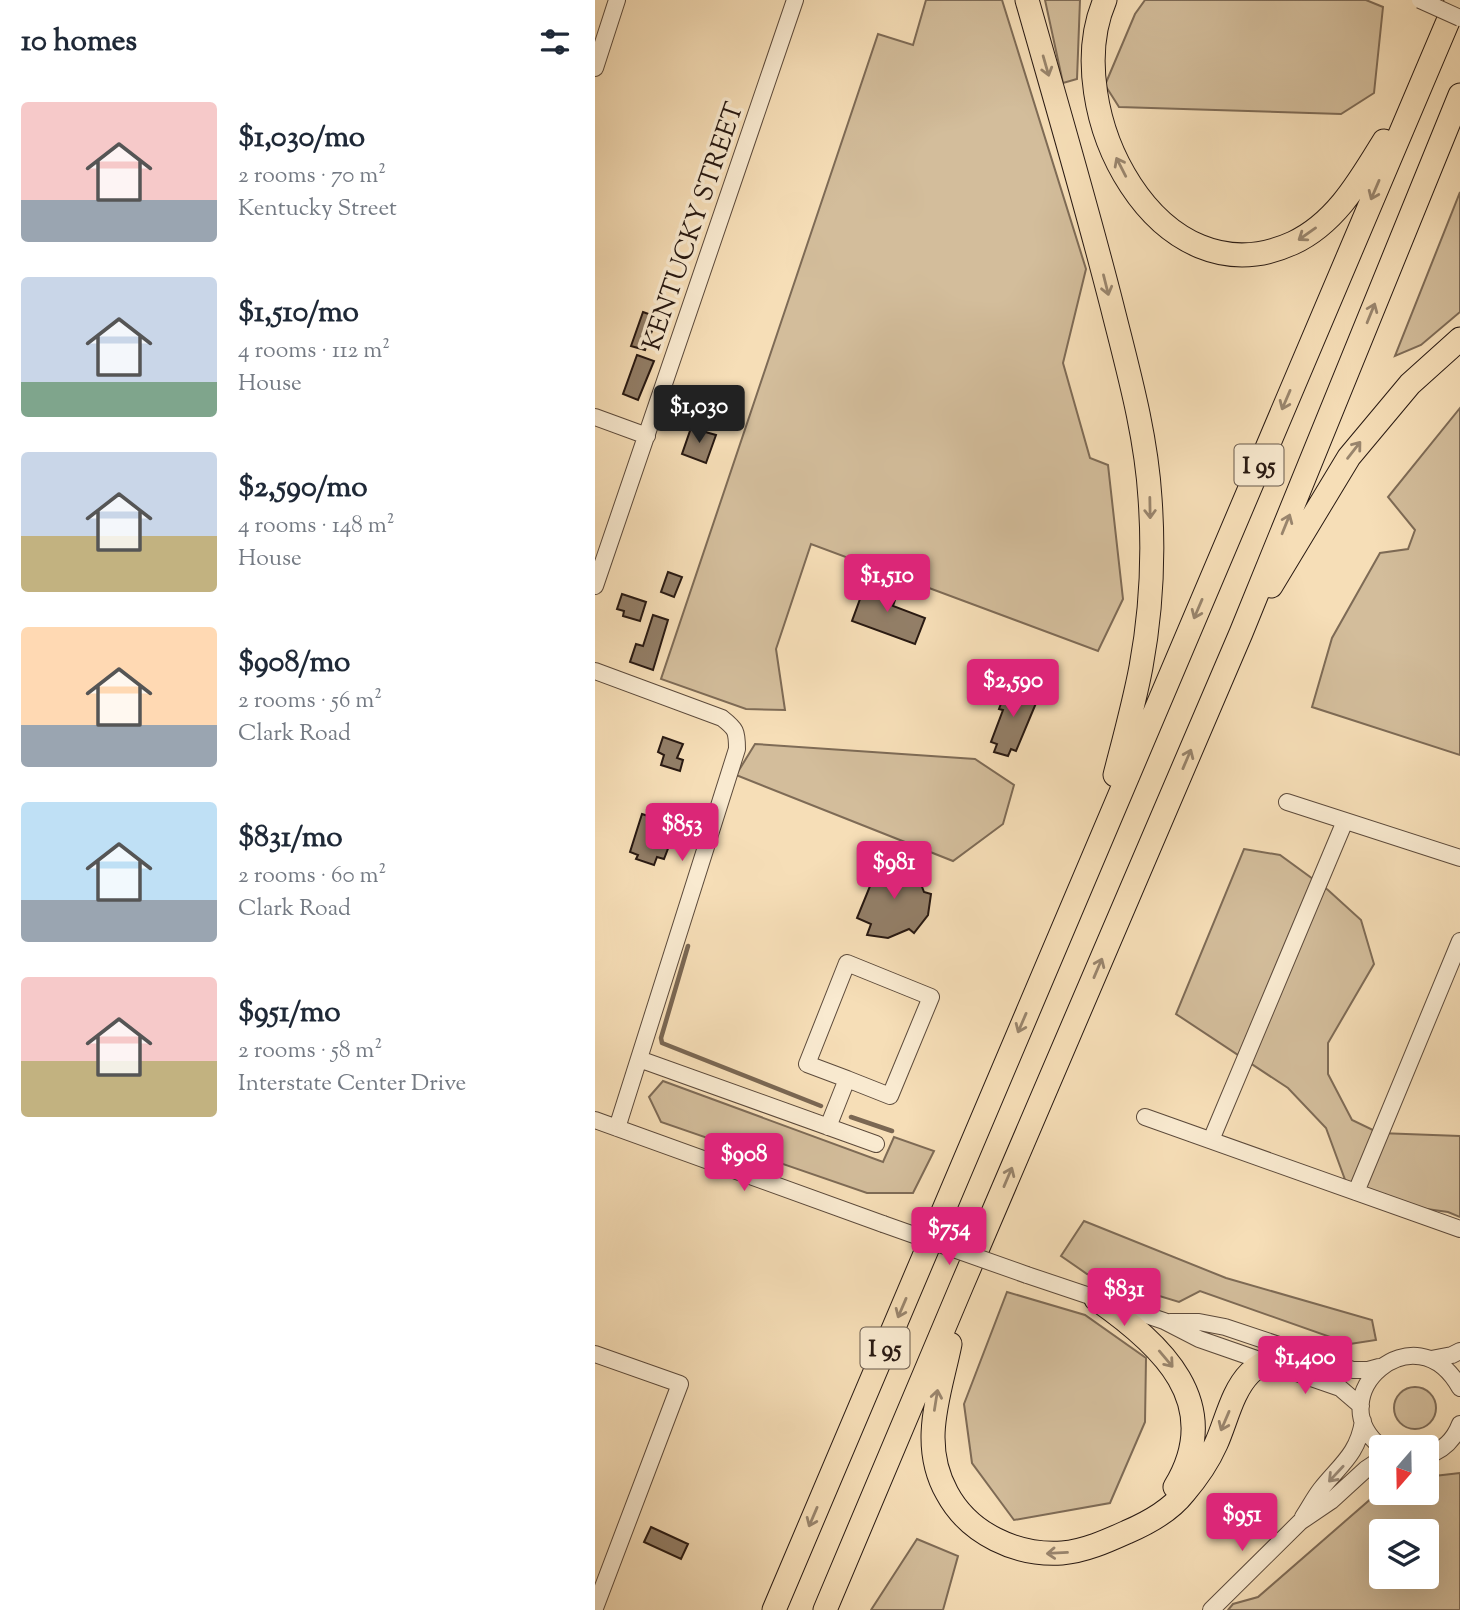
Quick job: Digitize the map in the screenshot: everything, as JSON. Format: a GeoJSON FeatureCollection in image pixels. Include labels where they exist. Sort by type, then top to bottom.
{"type":"FeatureCollection","features":[{"type":"Feature","properties":{"kind":"highway"},"geometry":{"type":"LineString","coordinates":[[1027,0],[1083,195],[1137,406],[1150,498],[1149,590],[1141,665],[1096,848]]}},
{"type":"Feature","properties":{"kind":"highway"},"geometry":{"type":"LineString","coordinates":[[1105,0],[1096,30],[1093,70],[1101,123],[1112,149],[1131,186],[1155,216],[1174,233],[1211,250],[1248,254],[1269,250],[1291,244],[1324,222],[1350,194],[1421,82]]}},
{"type":"Feature","properties":{"kind":"highway","name":"I 95"},"geometry":{"type":"LineString","coordinates":[[774,1610],[1421,82],[1455,9]]}},
{"type":"Feature","properties":{"kind":"highway","name":"I 95"},"geometry":{"type":"LineString","coordinates":[[825,1610],[1241,633],[1460,95]]}},
{"type":"Feature","properties":{"kind":"highway"},"geometry":{"type":"LineString","coordinates":[[1241,633],[1349,457],[1410,384],[1460,339]]}},
{"type":"Feature","properties":{"kind":"highway"},"geometry":{"type":"LineString","coordinates":[[962,1284],[949,1350],[939,1382],[933,1433],[939,1472],[953,1505],[980,1531],[1008,1545],[1039,1553],[1064,1553],[1090,1547],[1145,1524],[1182,1496],[1214,1448],[1242,1382],[1251,1371],[1265,1362],[1284,1356],[1308,1354]]}},
{"type":"Feature","properties":{"kind":"highway"},"geometry":{"type":"LineString","coordinates":[[1096,1299],[1153,1343],[1175,1368],[1188,1398],[1192,1434],[1183,1474],[1145,1524]]}},
{"type":"Feature","properties":{"kind":"street"},"geometry":{"type":"LineString","coordinates":[[595,68],[617,0]]}},
{"type":"Feature","properties":{"kind":"street","name":"KENTUCKY STREET"},"geometry":{"type":"LineString","coordinates":[[595,586],[795,0]]}},
{"type":"Feature","properties":{"kind":"street"},"geometry":{"type":"LineString","coordinates":[[1420,0],[1455,9]]}},
{"type":"Feature","properties":{"kind":"street"},"geometry":{"type":"LineString","coordinates":[[595,417],[647,436]]}},
{"type":"Feature","properties":{"kind":"street"},"geometry":{"type":"LineString","coordinates":[[595,671],[722,718],[734,728],[737,738],[737,749],[617,1128]]}},
{"type":"Feature","properties":{"kind":"street"},"geometry":{"type":"LineString","coordinates":[[1287,802],[1460,858]]}},
{"type":"Feature","properties":{"kind":"street"},"geometry":{"type":"LineString","coordinates":[[1211,1140],[1345,821]]}},
{"type":"Feature","properties":{"kind":"street"},"geometry":{"type":"LineString","coordinates":[[1356,1192],[1460,941]]}},
{"type":"Feature","properties":{"kind":"street"},"geometry":{"type":"LineString","coordinates":[[847,962],[932,998],[890,1096],[848,1079],[807,1064],[847,962]]}},
{"type":"Feature","properties":{"kind":"street"},"geometry":{"type":"LineString","coordinates":[[639,1059],[876,1144]]}},
{"type":"Feature","properties":{"kind":"street"},"geometry":{"type":"LineString","coordinates":[[828,1127],[848,1079]]}},
{"type":"Feature","properties":{"kind":"street"},"geometry":{"type":"LineString","coordinates":[[1145,1117],[1460,1229]]}},
{"type":"Feature","properties":{"kind":"street"},"geometry":{"type":"LineString","coordinates":[[595,1120],[1027,1275],[1164,1321],[1199,1339],[1340,1388],[1362,1414],[1370,1435]]}},
{"type":"Feature","properties":{"kind":"street"},"geometry":{"type":"LineString","coordinates":[[1164,1321],[1199,1322],[1226,1327],[1353,1370],[1379,1367],[1404,1356],[1431,1359],[1452,1356],[1460,1351]]}},
{"type":"Feature","properties":{"kind":"street"},"geometry":{"type":"LineString","coordinates":[[595,1354],[680,1384],[595,1608]]}},
{"type":"Feature","properties":{"kind":"street"},"geometry":{"type":"LineString","coordinates":[[1431,1359],[1443,1366],[1460,1388]]}},
{"type":"Feature","properties":{"kind":"street"},"geometry":{"type":"LineString","coordinates":[[1300,1522],[1320,1490],[1343,1466],[1358,1444],[1363,1392],[1369,1378],[1379,1367]]}},
{"type":"Feature","properties":{"kind":"street"},"geometry":{"type":"LineString","coordinates":[[1453,1443],[1460,1424]]}},
{"type":"Feature","properties":{"kind":"street"},"geometry":{"type":"LineString","coordinates":[[1211,1610],[1300,1522],[1331,1501],[1369,1467]]}},
{"type":"Feature","properties":{"kind":"shaded area"},"geometry":{"type":"Polygon","coordinates":[[[926,0],[1002,0],[1086,269],[1063,363],[1090,458],[1108,465],[1123,599],[1098,651],[811,544],[776,649],[785,710],[746,709],[661,679],[878,34],[913,45],[926,0]]]}},
{"type":"Feature","properties":{"kind":"shaded area"},"geometry":{"type":"Polygon","coordinates":[[[1045,0],[1080,0],[1077,79],[1063,83],[1045,0]]]}},
{"type":"Feature","properties":{"kind":"shaded area"},"geometry":{"type":"Polygon","coordinates":[[[1145,0],[1366,0],[1383,7],[1374,93],[1341,114],[1119,107],[1105,85],[1135,14],[1145,0]]]}},
{"type":"Feature","properties":{"kind":"shaded area"},"geometry":{"type":"Polygon","coordinates":[[[1460,192],[1460,312],[1421,345],[1395,356],[1460,192]]]}},
{"type":"Feature","properties":{"kind":"shaded area"},"geometry":{"type":"Polygon","coordinates":[[[1460,408],[1460,755],[1312,707],[1332,638],[1380,553],[1408,549],[1415,530],[1388,497],[1460,408]]]}},
{"type":"Feature","properties":{"kind":"shaded area"},"geometry":{"type":"Polygon","coordinates":[[[755,744],[975,759],[1014,785],[1003,824],[953,861],[736,775],[755,744]]]}},
{"type":"Feature","properties":{"kind":"shaded area"},"geometry":{"type":"Polygon","coordinates":[[[1244,849],[1280,855],[1328,890],[1361,920],[1374,964],[1328,1043],[1328,1074],[1352,1120],[1379,1133],[1460,1136],[1460,1217],[1448,1212],[1377,1202],[1347,1185],[1326,1128],[1288,1088],[1176,1014],[1244,849]]]}},
{"type":"Feature","properties":{"kind":"shaded area"},"geometry":{"type":"Polygon","coordinates":[[[663,1081],[883,1162],[894,1137],[934,1151],[913,1193],[867,1193],[661,1122],[649,1097],[663,1081]]]}},
{"type":"Feature","properties":{"kind":"shaded area"},"geometry":{"type":"Polygon","coordinates":[[[1084,1221],[1226,1278],[1372,1320],[1376,1340],[1350,1344],[1200,1291],[1179,1302],[1087,1274],[1061,1256],[1084,1221]]]}},
{"type":"Feature","properties":{"kind":"shaded area"},"geometry":{"type":"Polygon","coordinates":[[[1007,1292],[1085,1315],[1146,1358],[1145,1422],[1110,1503],[1014,1520],[972,1463],[964,1404],[1007,1292]]]}},
{"type":"Feature","properties":{"kind":"shaded area"},"geometry":{"type":"Polygon","coordinates":[[[1415,1387],[1430,1393],[1436,1408],[1430,1423],[1415,1429],[1400,1423],[1394,1408],[1400,1393],[1415,1387]]]}},
{"type":"Feature","properties":{"kind":"shaded area"},"geometry":{"type":"Polygon","coordinates":[[[1460,1473],[1460,1610],[1228,1610],[1233,1604],[1258,1597],[1369,1500],[1369,1505],[1439,1505],[1439,1475],[1460,1473]]]}},
{"type":"Feature","properties":{"kind":"shaded area"},"geometry":{"type":"Polygon","coordinates":[[[917,1539],[958,1556],[943,1610],[871,1610],[917,1539]]]}},
{"type":"Feature","properties":{"kind":"building"},"geometry":{"type":"Polygon","coordinates":[[[643,312],[657,317],[645,350],[631,346],[643,312]]]}},
{"type":"Feature","properties":{"kind":"building"},"geometry":{"type":"Polygon","coordinates":[[[637,355],[654,361],[638,400],[623,394],[637,355]]]}},
{"type":"Feature","properties":{"kind":"building"},"geometry":{"type":"Polygon","coordinates":[[[691,428],[716,435],[706,463],[682,454],[691,428]]]}},
{"type":"Feature","properties":{"kind":"building"},"geometry":{"type":"Polygon","coordinates":[[[668,572],[682,577],[674,597],[661,592],[668,572]]]}},
{"type":"Feature","properties":{"kind":"building"},"geometry":{"type":"Polygon","coordinates":[[[867,580],[898,591],[893,606],[925,618],[915,644],[852,621],[867,580]]]}},
{"type":"Feature","properties":{"kind":"building"},"geometry":{"type":"Polygon","coordinates":[[[622,594],[646,602],[640,621],[623,616],[624,611],[617,609],[622,594]]]}},
{"type":"Feature","properties":{"kind":"building"},"geometry":{"type":"Polygon","coordinates":[[[653,615],[668,620],[653,670],[630,662],[636,644],[643,646],[653,615]]]}},
{"type":"Feature","properties":{"kind":"building"},"geometry":{"type":"Polygon","coordinates":[[[1008,685],[1039,696],[1016,751],[1011,749],[1008,756],[994,752],[997,744],[991,742],[1003,710],[999,709],[1008,685]]]}},
{"type":"Feature","properties":{"kind":"building"},"geometry":{"type":"Polygon","coordinates":[[[663,737],[683,744],[677,758],[683,760],[680,771],[661,765],[664,755],[658,752],[663,737]]]}},
{"type":"Feature","properties":{"kind":"building"},"geometry":{"type":"Polygon","coordinates":[[[642,814],[669,823],[662,844],[669,846],[664,859],[657,857],[654,865],[636,859],[638,855],[630,852],[642,814]]]}},
{"type":"Feature","properties":{"kind":"building"},"geometry":{"type":"Polygon","coordinates":[[[899,859],[916,871],[924,892],[931,894],[928,915],[914,933],[909,929],[888,938],[867,935],[871,924],[857,918],[875,874],[870,872],[875,860],[895,868],[899,859]]]}},
{"type":"Feature","properties":{"kind":"building"},"geometry":{"type":"Polygon","coordinates":[[[651,1527],[688,1544],[681,1559],[644,1542],[651,1527]]]}},
{"type":"Feature","properties":{"kind":"waterway"},"geometry":{"type":"LineString","coordinates":[[688,946],[661,1038],[662,1043],[821,1106]]}},
{"type":"Feature","properties":{"kind":"waterway"},"geometry":{"type":"LineString","coordinates":[[851,1117],[892,1131]]}}]}
